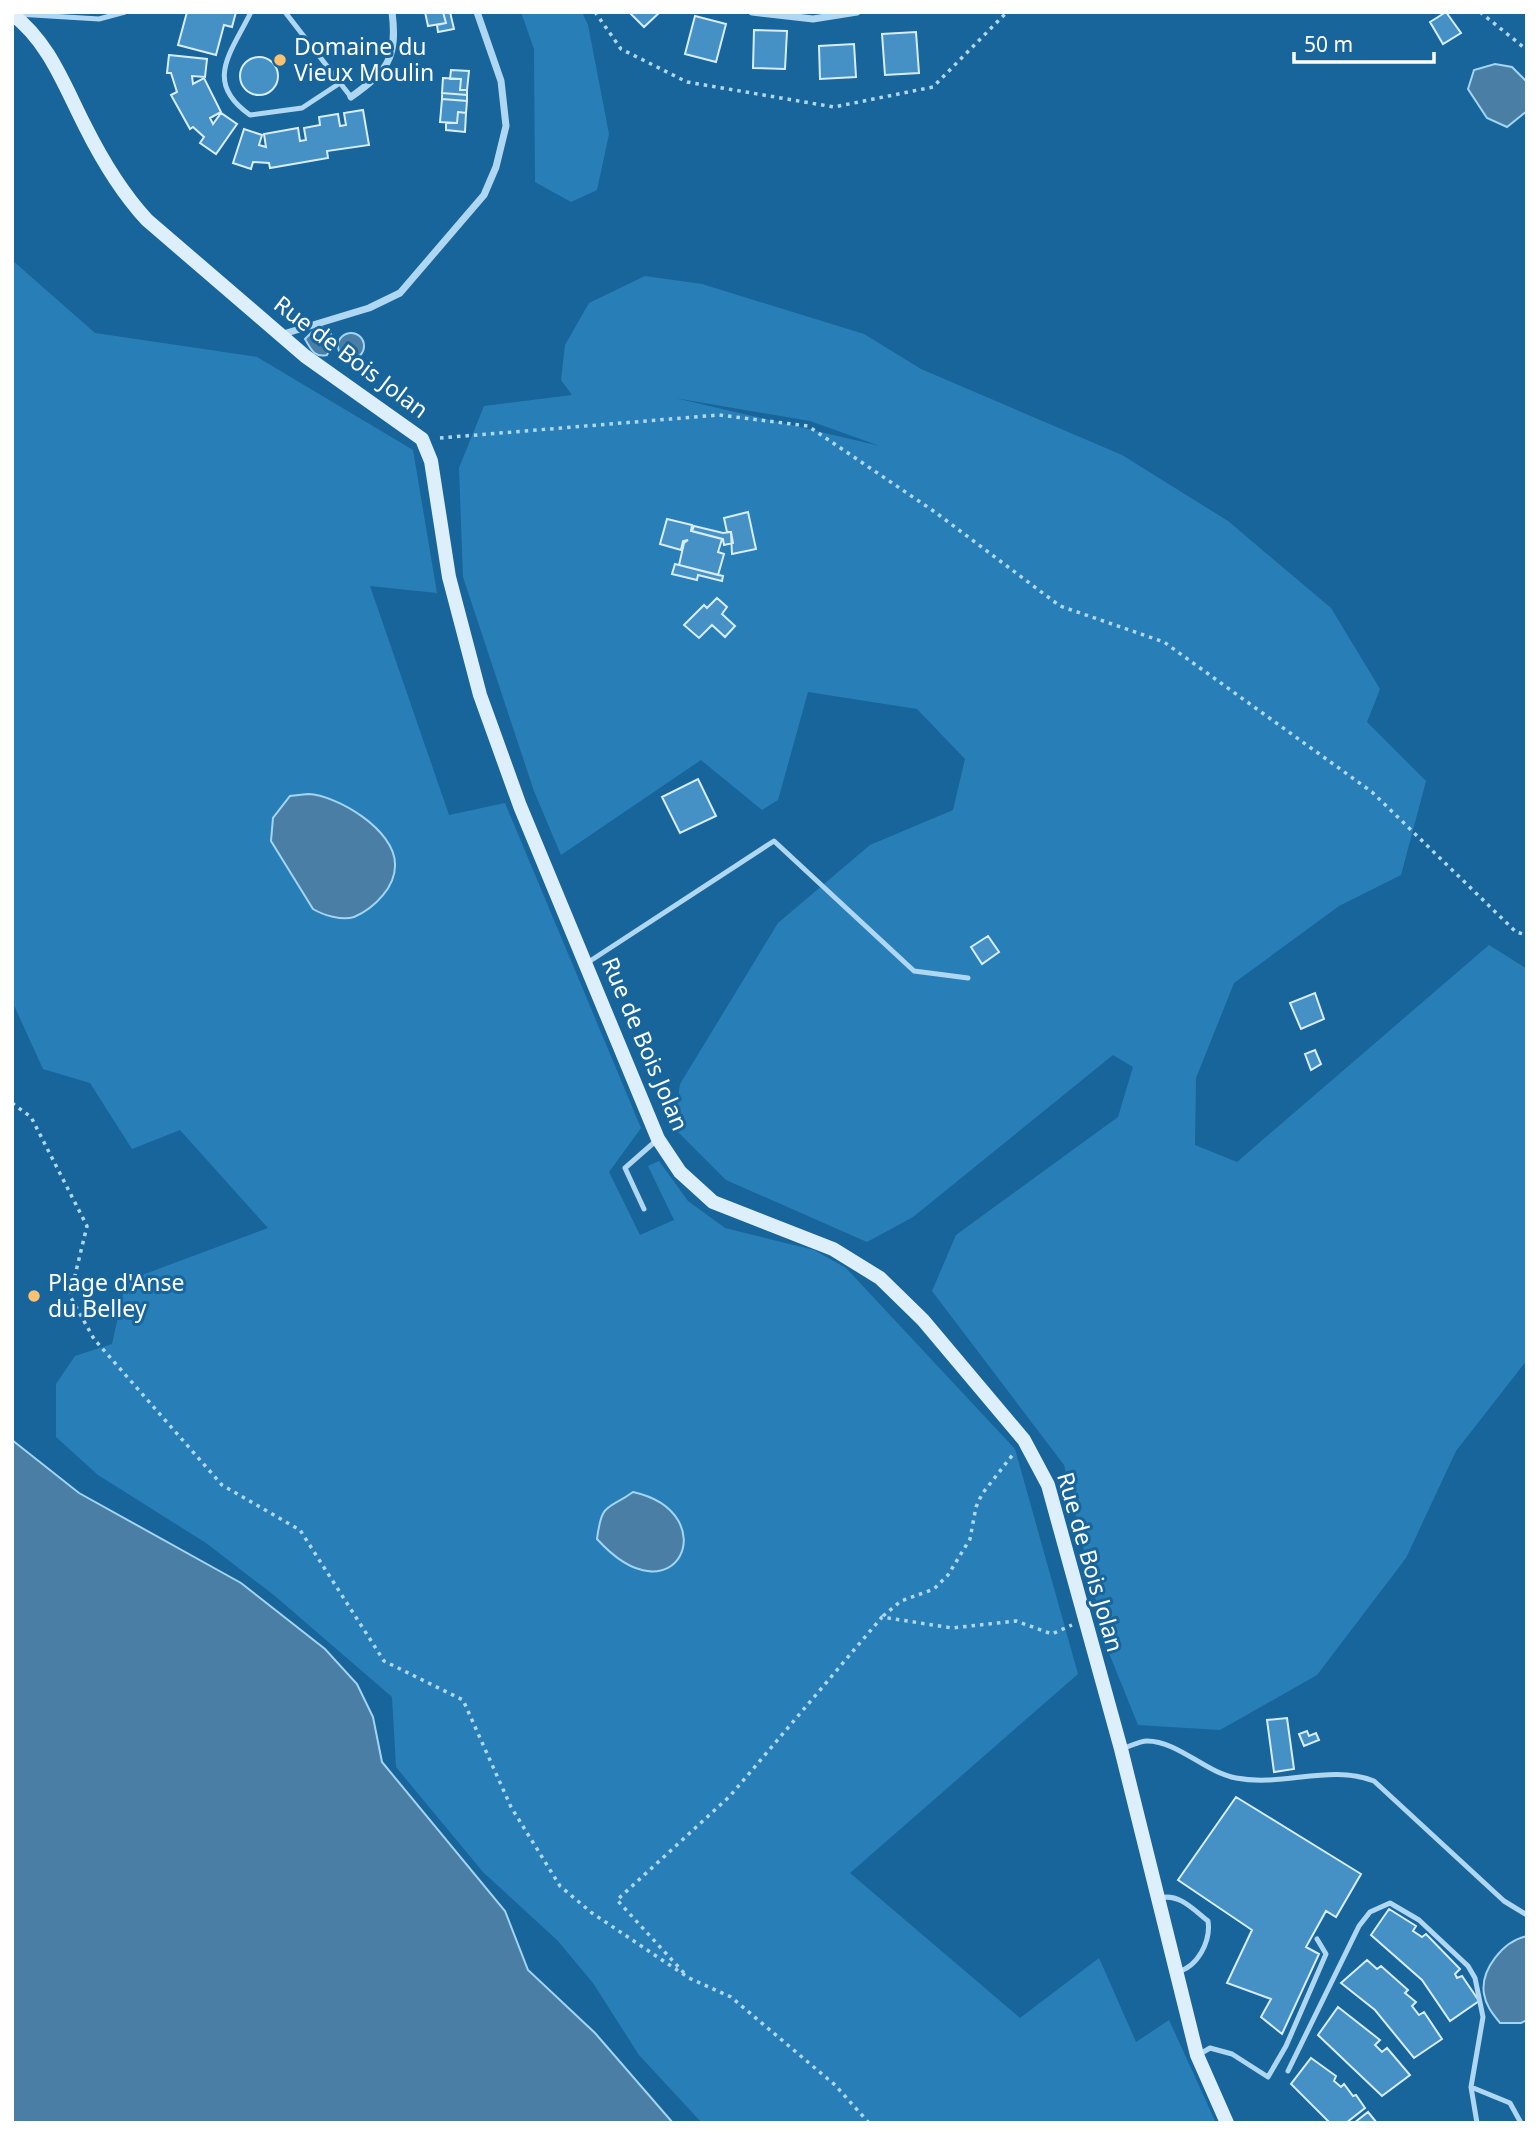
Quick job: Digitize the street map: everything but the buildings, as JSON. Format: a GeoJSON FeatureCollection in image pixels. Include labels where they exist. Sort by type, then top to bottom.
{"type":"FeatureCollection","features":[{"type":"Feature","properties":{"kind":"street"},"geometry":{"type":"LineString","coordinates":[[351,97],[382,74],[393,53],[392,12]]}},
{"type":"Feature","properties":{"kind":"street"},"geometry":{"type":"LineString","coordinates":[[280,335],[369,308],[400,293],[484,195],[496,167],[506,126],[501,81],[477,12]]}},
{"type":"Feature","properties":{"kind":"street"},"geometry":{"type":"LineString","coordinates":[[752,12],[813,19],[857,12]]}},
{"type":"Feature","properties":{"kind":"street","name":"Rue de Bois Jolan"},"geometry":{"type":"LineString","coordinates":[[13,14],[37,36],[125,197],[147,220],[280,335],[422,439],[432,461],[449,577],[480,695],[520,806],[658,1139],[680,1172],[713,1202],[833,1250],[880,1278],[923,1320],[1024,1440],[1048,1485],[1083,1620],[1121,1749],[1197,2055],[1227,2123]]}},
{"type":"Feature","properties":{"kind":"lane"},"geometry":{"type":"LineString","coordinates":[[13,14],[99,19],[125,12]]}},
{"type":"Feature","properties":{"kind":"lane"},"geometry":{"type":"LineString","coordinates":[[251,12],[223,77],[226,93],[236,105],[250,115],[302,108],[340,83]]}},
{"type":"Feature","properties":{"kind":"lane"},"geometry":{"type":"LineString","coordinates":[[285,12],[351,97]]}},
{"type":"Feature","properties":{"kind":"lane"},"geometry":{"type":"LineString","coordinates":[[585,964],[774,841],[914,971],[968,978]]}},
{"type":"Feature","properties":{"kind":"lane"},"geometry":{"type":"LineString","coordinates":[[644,1209],[625,1168],[658,1139]]}},
{"type":"Feature","properties":{"kind":"lane"},"geometry":{"type":"LineString","coordinates":[[1121,1749],[1147,1741],[1235,1778],[1274,1780],[1352,1773],[1374,1781],[1504,1901],[1527,1915]]}},
{"type":"Feature","properties":{"kind":"lane"},"geometry":{"type":"LineString","coordinates":[[1158,1899],[1169,1896],[1181,1901],[1208,1921],[1210,1933],[1195,1962],[1188,1969],[1177,1972]]}},
{"type":"Feature","properties":{"kind":"lane"},"geometry":{"type":"LineString","coordinates":[[1288,2071],[1359,1926],[1370,1912],[1390,1903],[1419,1920],[1468,1966],[1475,1978],[1483,2018],[1471,2087],[1477,2123]]}},
{"type":"Feature","properties":{"kind":"lane"},"geometry":{"type":"LineString","coordinates":[[1197,2055],[1210,2048],[1232,2054],[1268,2077],[1286,2046],[1326,1954],[1317,1939]]}},
{"type":"Feature","properties":{"kind":"lane"},"geometry":{"type":"LineString","coordinates":[[1471,2087],[1510,2103],[1521,2123]]}},
{"type":"Feature","properties":{"kind":"path"},"geometry":{"type":"LineString","coordinates":[[595,12],[621,49],[687,82],[834,107],[933,88],[1007,12]]}},
{"type":"Feature","properties":{"kind":"path"},"geometry":{"type":"LineString","coordinates":[[1480,12],[1527,50]]}},
{"type":"Feature","properties":{"kind":"path"},"geometry":{"type":"LineString","coordinates":[[422,439],[719,415],[808,426],[935,512],[1060,606],[1164,642],[1372,792],[1516,932],[1527,935]]}},
{"type":"Feature","properties":{"kind":"path"},"geometry":{"type":"LineString","coordinates":[[12,1103],[32,1117],[87,1226],[70,1296],[94,1339],[222,1486],[300,1530],[384,1661],[463,1700],[511,1807],[560,1886],[592,1913],[689,1978],[731,1997],[835,2085],[869,2123]]}},
{"type":"Feature","properties":{"kind":"path"},"geometry":{"type":"LineString","coordinates":[[689,1978],[617,1900],[730,1796],[882,1617],[901,1601],[934,1589],[948,1575],[970,1539],[976,1507],[982,1494],[1024,1440]]}},
{"type":"Feature","properties":{"kind":"path"},"geometry":{"type":"LineString","coordinates":[[882,1617],[953,1628],[1016,1622],[1052,1634],[1083,1620]]}},
{"type":"Feature","properties":{"kind":"shaded area"},"geometry":{"type":"Polygon","coordinates":[[[521,12],[582,12],[588,25],[609,134],[597,190],[571,202],[535,182],[534,49],[521,12]]]}},
{"type":"Feature","properties":{"kind":"shaded area"},"geometry":{"type":"Polygon","coordinates":[[[1495,64],[1512,67],[1527,82],[1527,111],[1507,127],[1487,118],[1468,89],[1474,70],[1495,64]]]}},
{"type":"Feature","properties":{"kind":"shaded area"},"geometry":{"type":"Polygon","coordinates":[[[12,260],[95,333],[257,357],[413,450],[437,593],[370,586],[449,815],[505,803],[641,1128],[609,1172],[640,1235],[674,1220],[648,1166],[659,1161],[688,1201],[725,1228],[814,1250],[846,1268],[1015,1449],[1078,1674],[850,1873],[1020,2018],[1099,1958],[1136,2042],[1169,2020],[1216,2123],[702,2123],[639,2055],[593,1983],[558,1941],[483,1872],[396,1767],[392,1697],[275,1596],[206,1543],[98,1475],[56,1437],[56,1384],[75,1356],[112,1344],[126,1281],[268,1228],[180,1130],[132,1149],[90,1083],[43,1069],[12,1001],[12,260]]]}},
{"type":"Feature","properties":{"kind":"shaded area"},"geometry":{"type":"Polygon","coordinates":[[[645,276],[702,284],[864,334],[921,369],[1122,455],[1228,521],[1331,608],[1380,689],[1367,722],[1426,781],[1401,875],[1339,906],[1234,983],[1196,1078],[1195,1145],[1237,1162],[1489,945],[1527,969],[1527,1360],[1456,1451],[1406,1558],[1317,1675],[1220,1730],[1138,1725],[1107,1648],[1064,1465],[932,1291],[956,1235],[1118,1117],[1133,1067],[1113,1055],[913,1217],[867,1242],[726,1180],[674,1128],[680,1084],[778,923],[870,845],[953,810],[965,759],[917,709],[808,692],[778,800],[762,810],[701,760],[561,855],[534,791],[463,577],[459,468],[484,406],[572,395],[561,380],[565,345],[589,303],[645,276]],[[675,398],[880,446],[810,421],[675,398]]]}},
{"type":"Feature","properties":{"kind":"shaded area"},"geometry":{"type":"Polygon","coordinates":[[[319,325],[331,334],[333,343],[327,355],[323,356],[316,354],[305,339],[319,325]]]}},
{"type":"Feature","properties":{"kind":"shaded area"},"geometry":{"type":"Polygon","coordinates":[[[351,333],[360,337],[364,346],[360,355],[351,359],[342,355],[338,346],[342,337],[351,333]]]}},
{"type":"Feature","properties":{"kind":"shaded area"},"geometry":{"type":"Polygon","coordinates":[[[308,794],[334,801],[362,817],[375,827],[392,851],[395,864],[388,888],[369,908],[354,917],[333,917],[313,909],[271,841],[273,818],[290,796],[308,794]]]}},
{"type":"Feature","properties":{"kind":"shaded area"},"geometry":{"type":"Polygon","coordinates":[[[12,1440],[79,1493],[241,1583],[325,1649],[357,1684],[373,1717],[382,1762],[505,1911],[528,1970],[595,2033],[673,2123],[12,2123],[12,1440]]]}},
{"type":"Feature","properties":{"kind":"shaded area"},"geometry":{"type":"Polygon","coordinates":[[[633,1492],[662,1504],[678,1520],[684,1539],[680,1556],[668,1568],[649,1571],[625,1563],[597,1539],[601,1518],[607,1508],[633,1492]]]}},
{"type":"Feature","properties":{"kind":"shaded area"},"geometry":{"type":"Polygon","coordinates":[[[1527,1936],[1527,2020],[1521,2023],[1500,2023],[1485,1998],[1486,1976],[1502,1950],[1527,1936]]]}},
{"type":"Feature","properties":{"kind":"place","name":"Domaine du Vieux Moulin"},"geometry":{"type":"Point","coordinates":[280,60]}},
{"type":"Feature","properties":{"kind":"place","name":"Plage d'Anse du Belley"},"geometry":{"type":"Point","coordinates":[34,1296]}}]}
